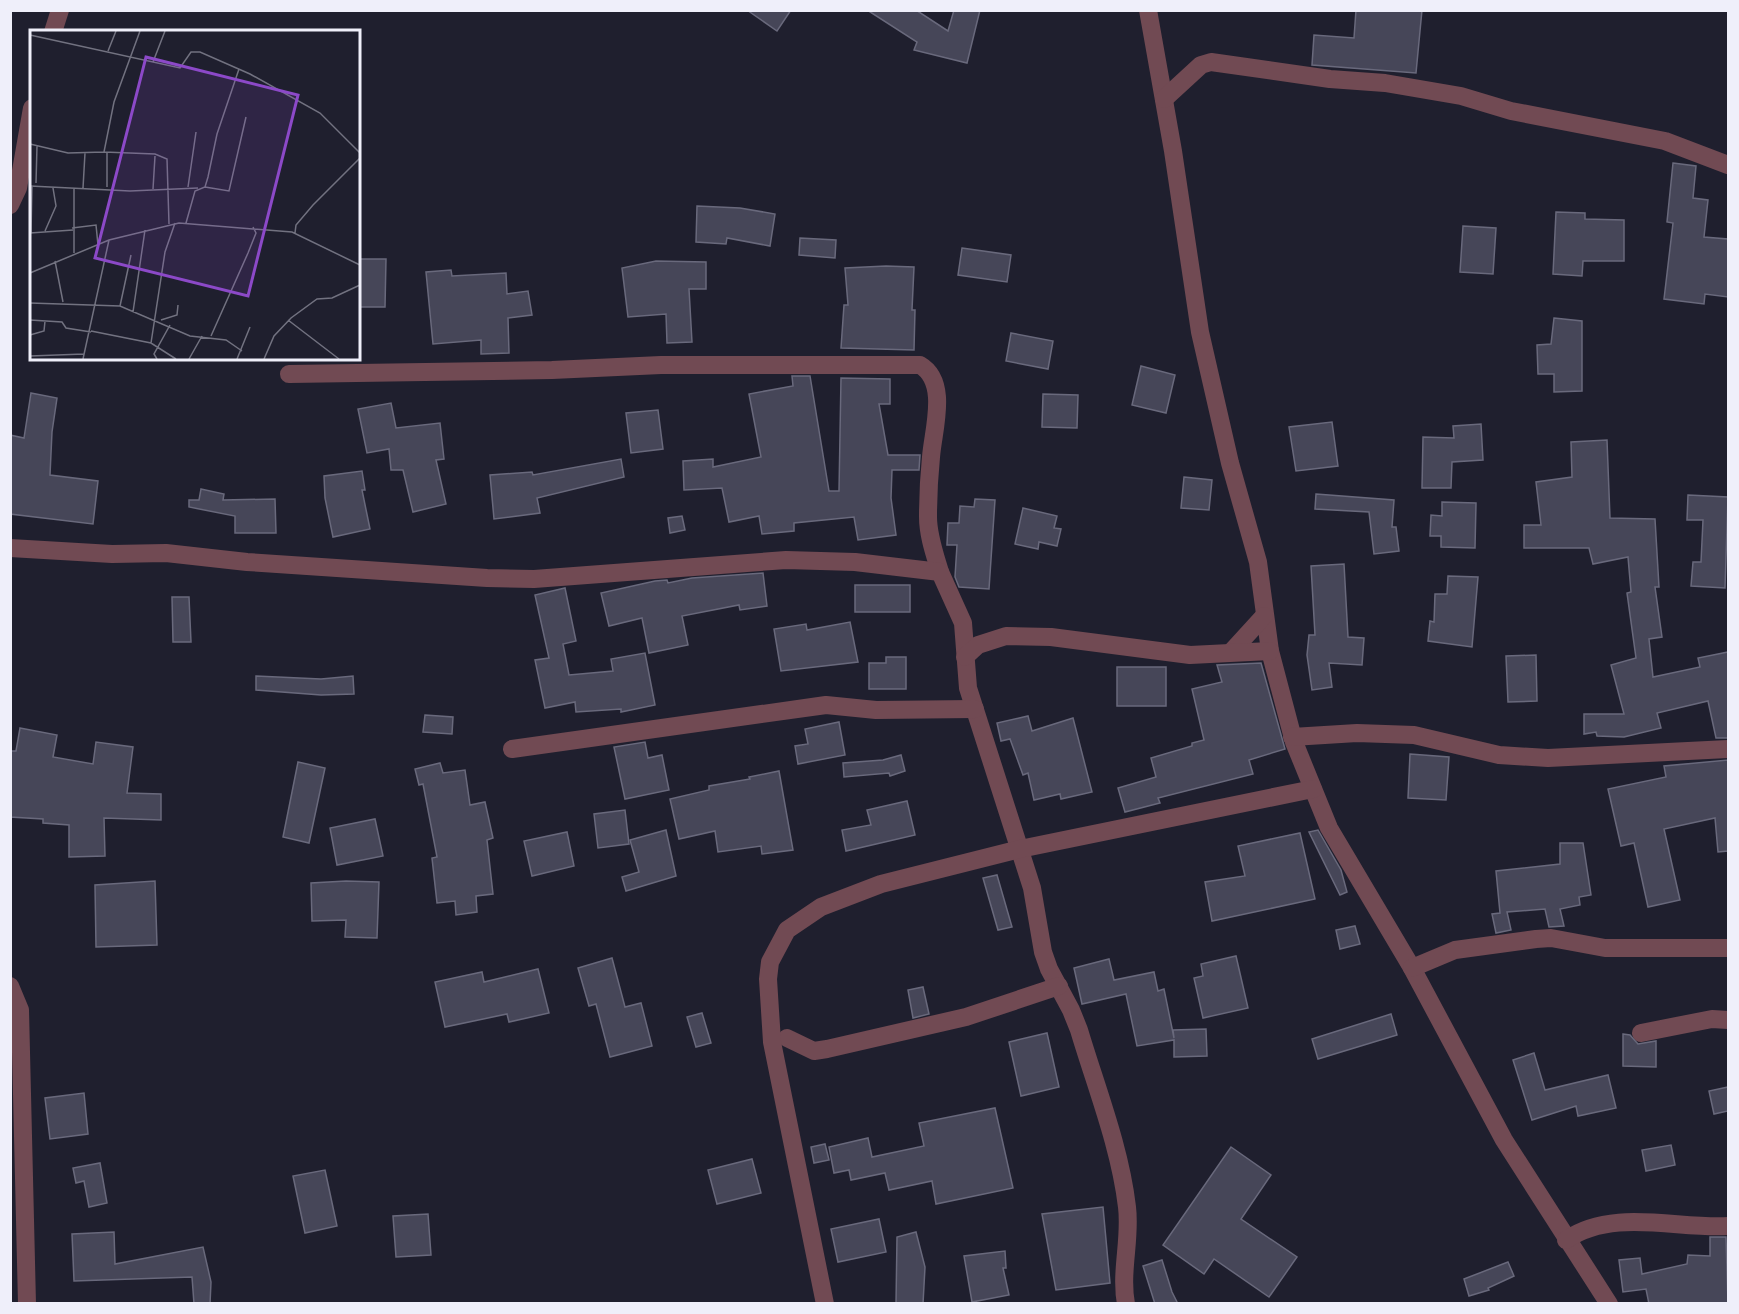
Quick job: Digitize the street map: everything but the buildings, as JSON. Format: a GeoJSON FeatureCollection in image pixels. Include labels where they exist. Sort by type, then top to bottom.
{"type":"FeatureCollection","features":[{"type":"Feature","properties":{"kind":"street"},"geometry":{"type":"LineString","coordinates":[[54,30],[60,10]]}},
{"type":"Feature","properties":{"kind":"street"},"geometry":{"type":"LineString","coordinates":[[1148,10],[1200,332],[1230,463],[1258,562],[1270,651],[1292,737],[1329,828],[1412,968],[1504,1140],[1609,1304]]}},
{"type":"Feature","properties":{"kind":"street"},"geometry":{"type":"LineString","coordinates":[[1164,99],[1201,65],[1210,62],[1330,79],[1384,83],[1461,96],[1511,111],[1665,141],[1728,165]]}},
{"type":"Feature","properties":{"kind":"street"},"geometry":{"type":"LineString","coordinates":[[10,205],[18,188],[30,119]]}},
{"type":"Feature","properties":{"kind":"street"},"geometry":{"type":"LineString","coordinates":[[289,374],[552,370],[661,365],[920,365],[929,372],[936,388],[937,405],[931,456],[928,520],[940,572],[963,623],[965,673],[1032,888],[1043,952],[1079,1030],[1124,1188],[1129,1234],[1125,1273],[1126,1304]]}},
{"type":"Feature","properties":{"kind":"street"},"geometry":{"type":"LineString","coordinates":[[10,548],[112,554],[166,553],[247,562],[487,578],[534,579],[786,560],[855,562],[940,572]]}},
{"type":"Feature","properties":{"kind":"street"},"geometry":{"type":"LineString","coordinates":[[1232,651],[1264,616]]}},
{"type":"Feature","properties":{"kind":"street"},"geometry":{"type":"LineString","coordinates":[[963,623],[993,638]]}},
{"type":"Feature","properties":{"kind":"street"},"geometry":{"type":"LineString","coordinates":[[965,657],[978,645],[993,638],[1051,637],[1190,655],[1232,651],[1270,651]]}},
{"type":"Feature","properties":{"kind":"street"},"geometry":{"type":"LineString","coordinates":[[512,749],[826,705],[876,710],[975,709]]}},
{"type":"Feature","properties":{"kind":"street"},"geometry":{"type":"LineString","coordinates":[[1292,737],[1358,732],[1414,735],[1499,755],[1548,758],[1728,749]]}},
{"type":"Feature","properties":{"kind":"street"},"geometry":{"type":"LineString","coordinates":[[825,1304],[772,1042],[768,992],[770,962],[787,930],[821,907],[881,884],[1020,849],[1313,789]]}},
{"type":"Feature","properties":{"kind":"street"},"geometry":{"type":"LineString","coordinates":[[1412,968],[1455,950],[1536,939],[1558,939],[1605,948],[1728,948]]}},
{"type":"Feature","properties":{"kind":"street"},"geometry":{"type":"LineString","coordinates":[[10,986],[20,1010],[19,1244],[27,1304]]}},
{"type":"Feature","properties":{"kind":"street"},"geometry":{"type":"LineString","coordinates":[[787,1038],[814,1051],[827,1049],[966,1017],[1059,986]]}},
{"type":"Feature","properties":{"kind":"street"},"geometry":{"type":"LineString","coordinates":[[1641,1033],[1712,1019],[1728,1020]]}},
{"type":"Feature","properties":{"kind":"street"},"geometry":{"type":"LineString","coordinates":[[1566,1240],[1593,1225],[1623,1223],[1728,1226]]}}]}
